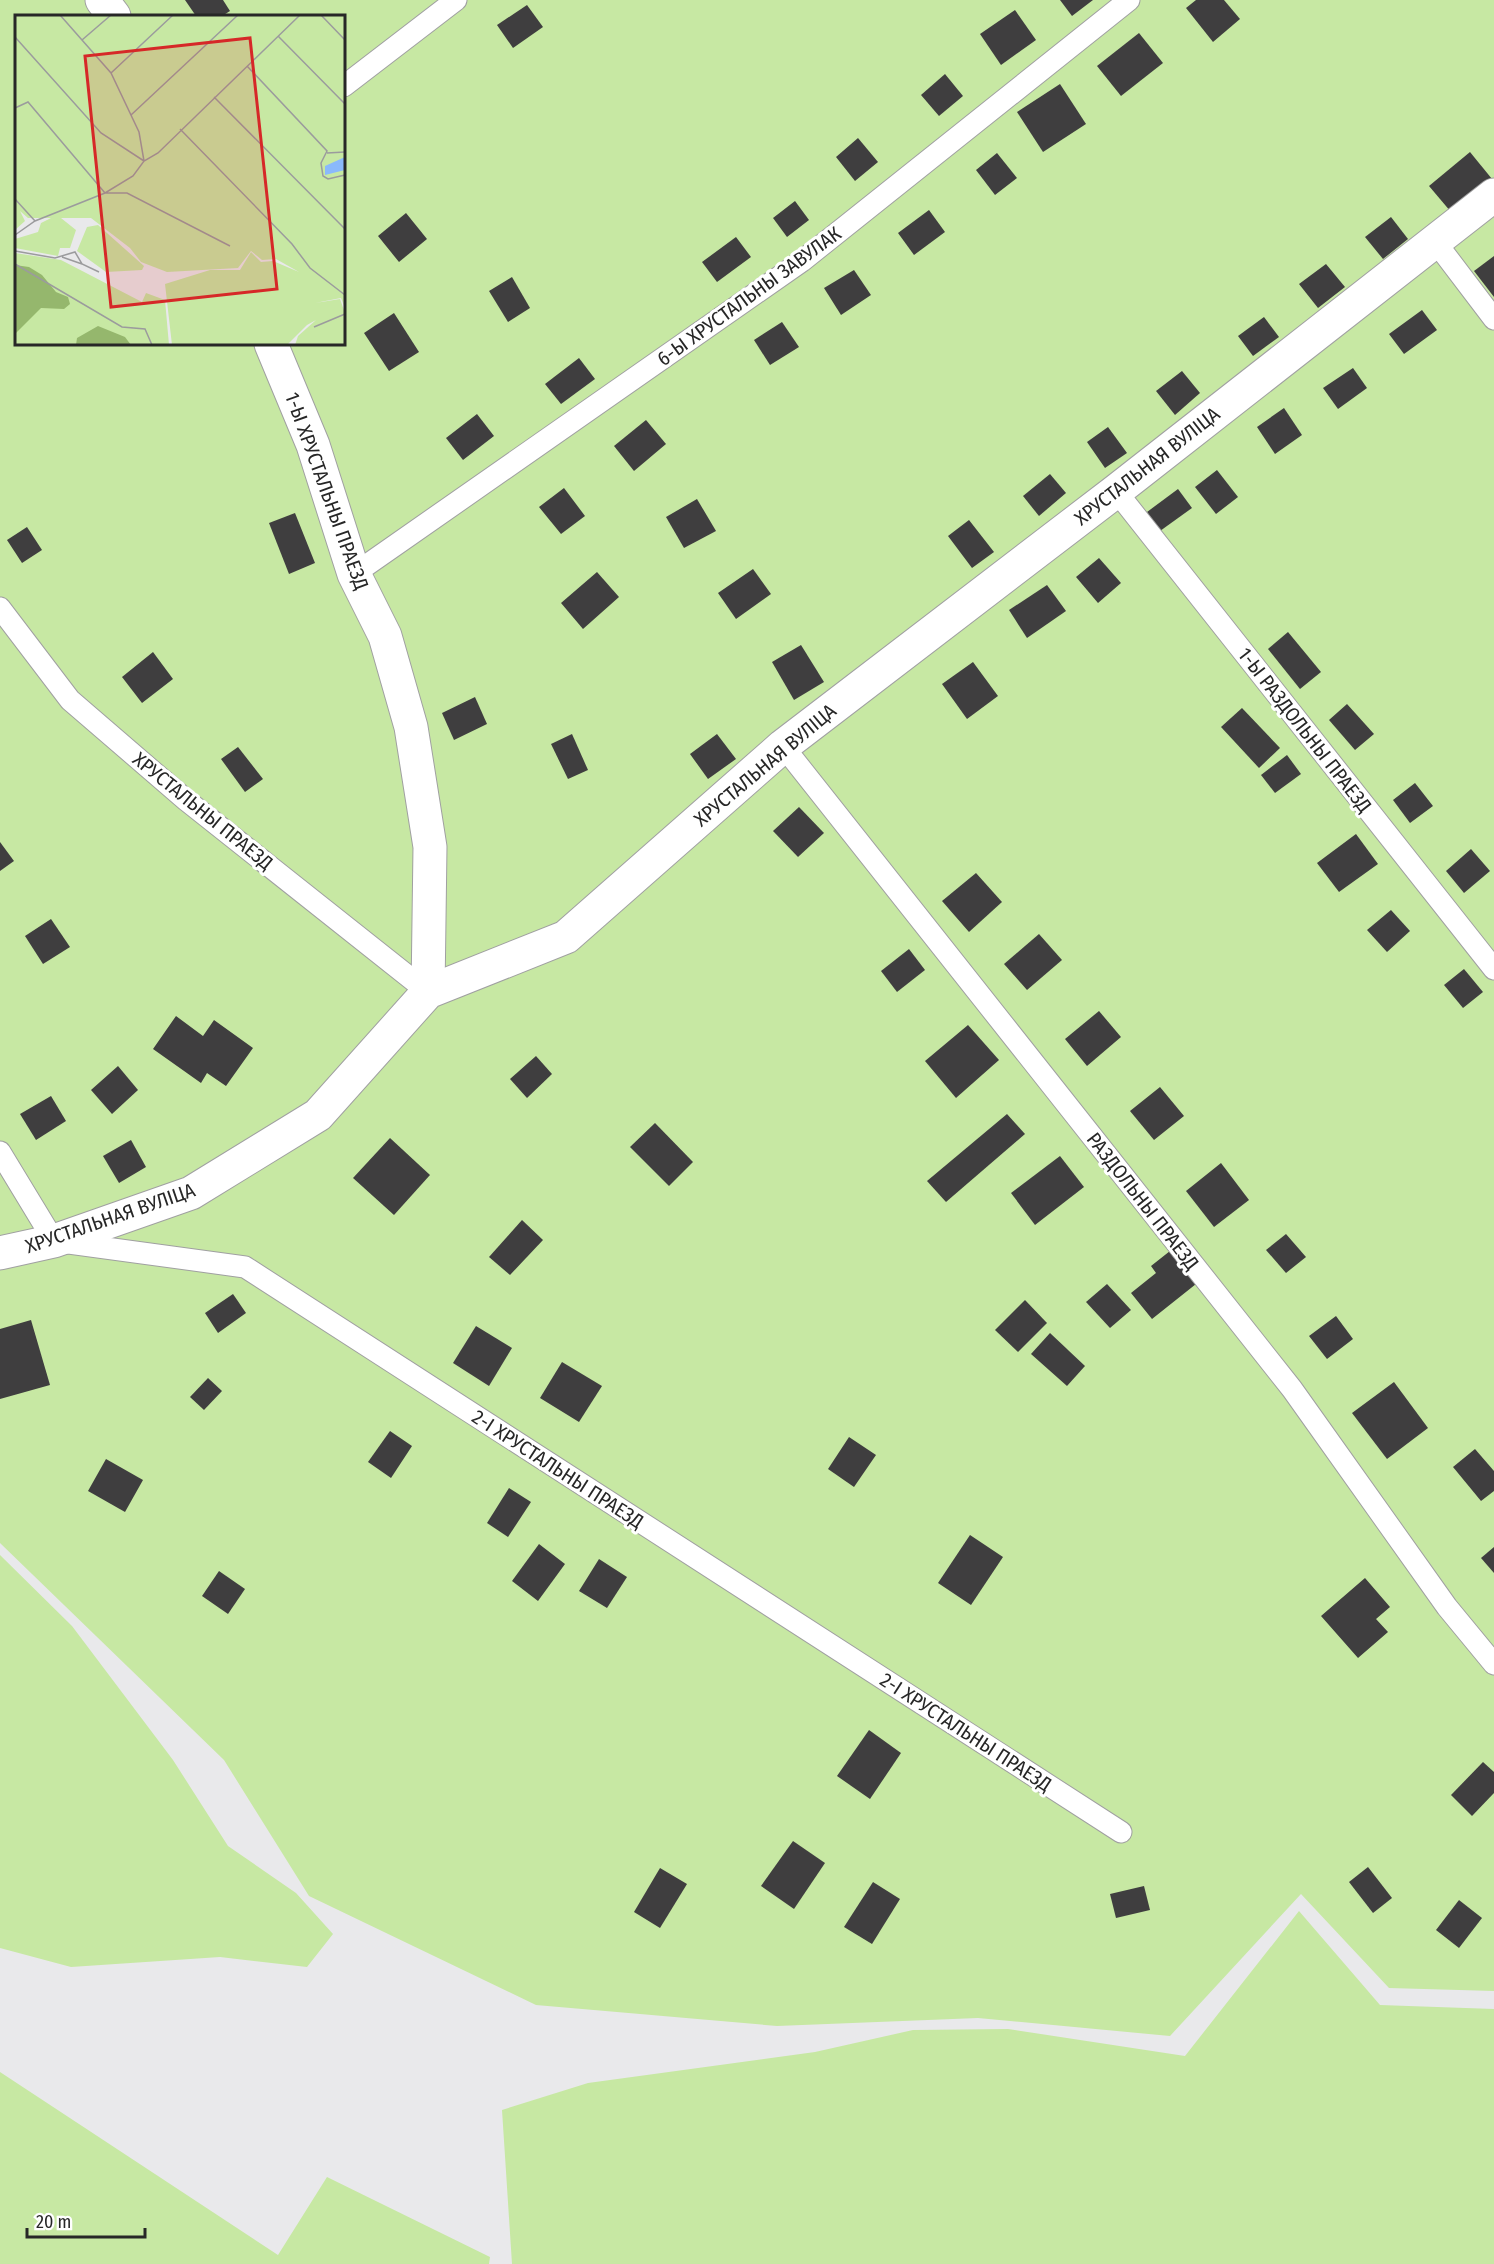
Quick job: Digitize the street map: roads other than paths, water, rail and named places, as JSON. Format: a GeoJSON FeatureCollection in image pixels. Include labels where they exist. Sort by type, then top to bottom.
{"type":"FeatureCollection","features":[{"type":"Feature","properties":{"kind":"street"},"geometry":{"type":"LineString","coordinates":[[102,0],[113,15]]}},
{"type":"Feature","properties":{"kind":"street","name":"ХРУСТАЛЬНАЯ ВУЛІЦА"},"geometry":{"type":"LineString","coordinates":[[0,1253],[54,1241],[191,1193],[318,1115],[428,992],[566,937],[783,746],[1494,195]]}},
{"type":"Feature","properties":{"kind":"street","name":"1-Ы ХРУСТАЛЬНЫ ПРАЕЗД"},"geometry":{"type":"LineString","coordinates":[[271,345],[313,445],[354,574],[385,636],[411,727],[430,847],[428,992]]}},
{"type":"Feature","properties":{"kind":"lane"},"geometry":{"type":"LineString","coordinates":[[345,85],[456,0]]}},
{"type":"Feature","properties":{"kind":"lane","name":"6-Ы ХРУСТАЛЬНЫ ЗАВУЛАК"},"geometry":{"type":"LineString","coordinates":[[354,574],[802,261],[1129,0]]}},
{"type":"Feature","properties":{"kind":"lane"},"geometry":{"type":"LineString","coordinates":[[1434,240],[1494,319]]}},
{"type":"Feature","properties":{"kind":"lane","name":"1-Ы РАЗДОЛЬНЫ ПРАЕЗД"},"geometry":{"type":"LineString","coordinates":[[1116,490],[1494,969]]}},
{"type":"Feature","properties":{"kind":"lane","name":"ХРУСТАЛЬНЫ ПРАЕЗД"},"geometry":{"type":"LineString","coordinates":[[0,608],[70,700],[186,800],[428,992]]}},
{"type":"Feature","properties":{"kind":"lane","name":"РАЗДОЛЬНЫ ПРАЕЗД"},"geometry":{"type":"LineString","coordinates":[[783,746],[1292,1389],[1447,1607],[1494,1664]]}},
{"type":"Feature","properties":{"kind":"lane"},"geometry":{"type":"LineString","coordinates":[[0,1152],[54,1241]]}},
{"type":"Feature","properties":{"kind":"lane","name":"2-І ХРУСТАЛЬНЫ ПРАЕЗД"},"geometry":{"type":"LineString","coordinates":[[54,1241],[244,1267],[1121,1832]]}}]}
